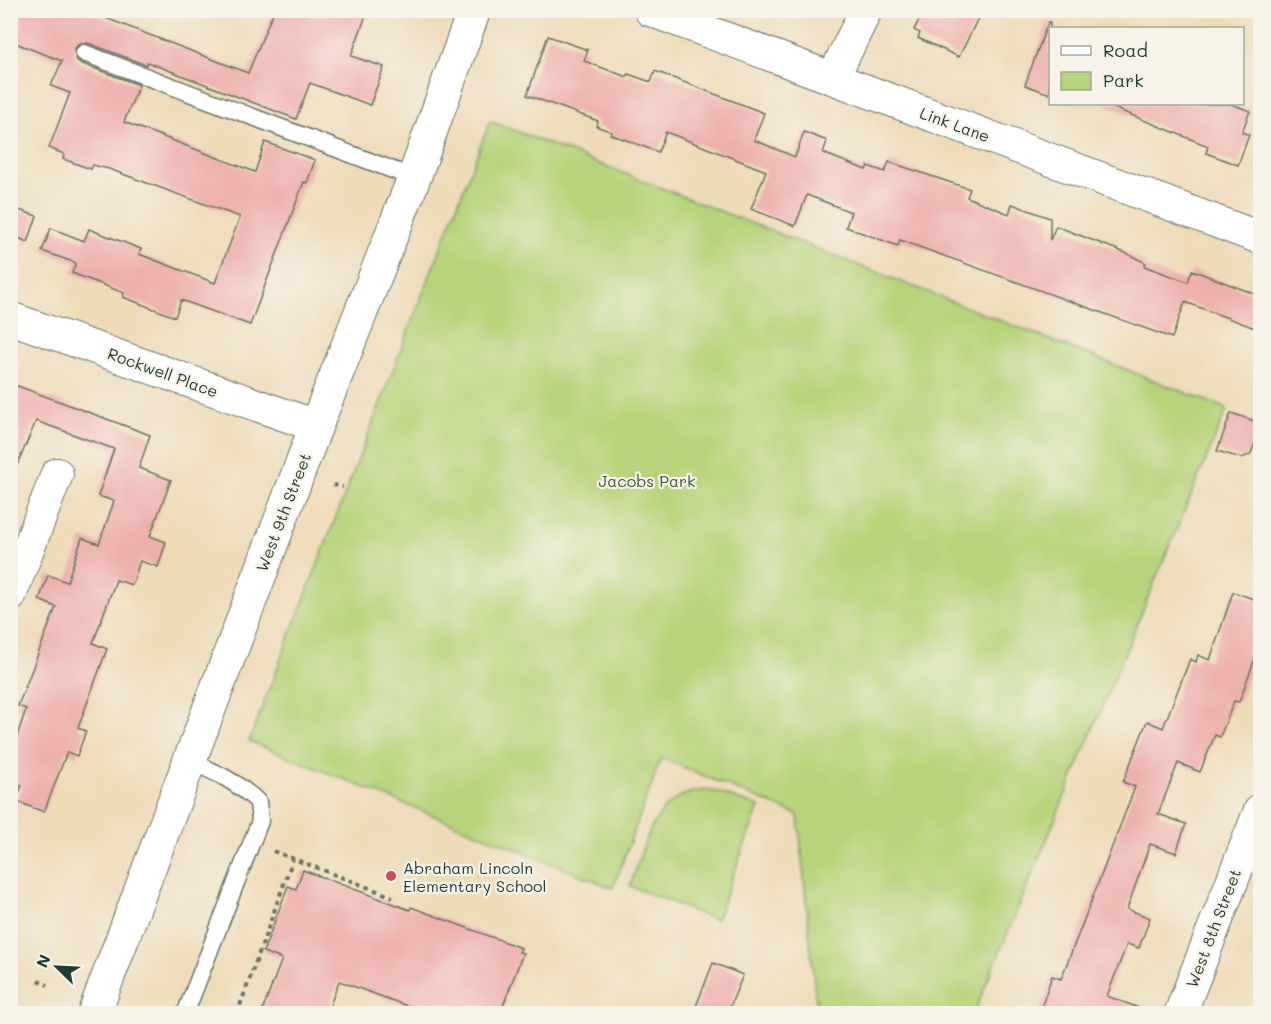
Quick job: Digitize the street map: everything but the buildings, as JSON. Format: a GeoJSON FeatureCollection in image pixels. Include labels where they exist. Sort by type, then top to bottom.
{"type":"FeatureCollection","features":[{"type":"Feature","properties":{"kind":"street","name":"West 9th Street"},"geometry":{"type":"LineString","coordinates":[[94,1014],[315,426],[414,177],[474,10]]}},
{"type":"Feature","properties":{"kind":"street","name":"Link Lane"},"geometry":{"type":"LineString","coordinates":[[650,10],[1260,237]]}},
{"type":"Feature","properties":{"kind":"street"},"geometry":{"type":"LineString","coordinates":[[833,78],[866,10]]}},
{"type":"Feature","properties":{"kind":"street","name":"Rockwell Place"},"geometry":{"type":"LineString","coordinates":[[10,318],[315,426]]}},
{"type":"Feature","properties":{"kind":"street"},"geometry":{"type":"LineString","coordinates":[[12,585],[57,474]]}},
{"type":"Feature","properties":{"kind":"street","name":"West 8th Street"},"geometry":{"type":"LineString","coordinates":[[1180,1014],[1260,810]]}},
{"type":"Feature","properties":{"kind":"lane"},"geometry":{"type":"LineString","coordinates":[[84,53],[414,177]]}},
{"type":"Feature","properties":{"kind":"lane"},"geometry":{"type":"LineString","coordinates":[[185,1014],[260,821],[258,802],[229,777],[189,761]]}},
{"type":"Feature","properties":{"kind":"path"},"geometry":{"type":"LineString","coordinates":[[333,485],[342,487]]}},
{"type":"Feature","properties":{"kind":"path"},"geometry":{"type":"LineString","coordinates":[[251,843],[393,897]]}},
{"type":"Feature","properties":{"kind":"path"},"geometry":{"type":"LineString","coordinates":[[237,1014],[293,859]]}},
{"type":"Feature","properties":{"kind":"path"},"geometry":{"type":"LineString","coordinates":[[38,980],[48,985]]}},
{"type":"Feature","properties":{"kind":"green space","name":"Jacobs Park"},"geometry":{"type":"Polygon","coordinates":[[[490,121],[1227,409],[974,1013],[817,1013],[798,815],[661,758],[613,888],[249,741],[490,121]]]}},
{"type":"Feature","properties":{"kind":"green space"},"geometry":{"type":"Polygon","coordinates":[[[703,790],[718,792],[759,807],[716,920],[630,886],[646,839],[661,812],[686,794],[703,790]]]}},
{"type":"Feature","properties":{"kind":"place","name":"Abraham Lincoln Elementary School"},"geometry":{"type":"Point","coordinates":[391,876]}}]}
